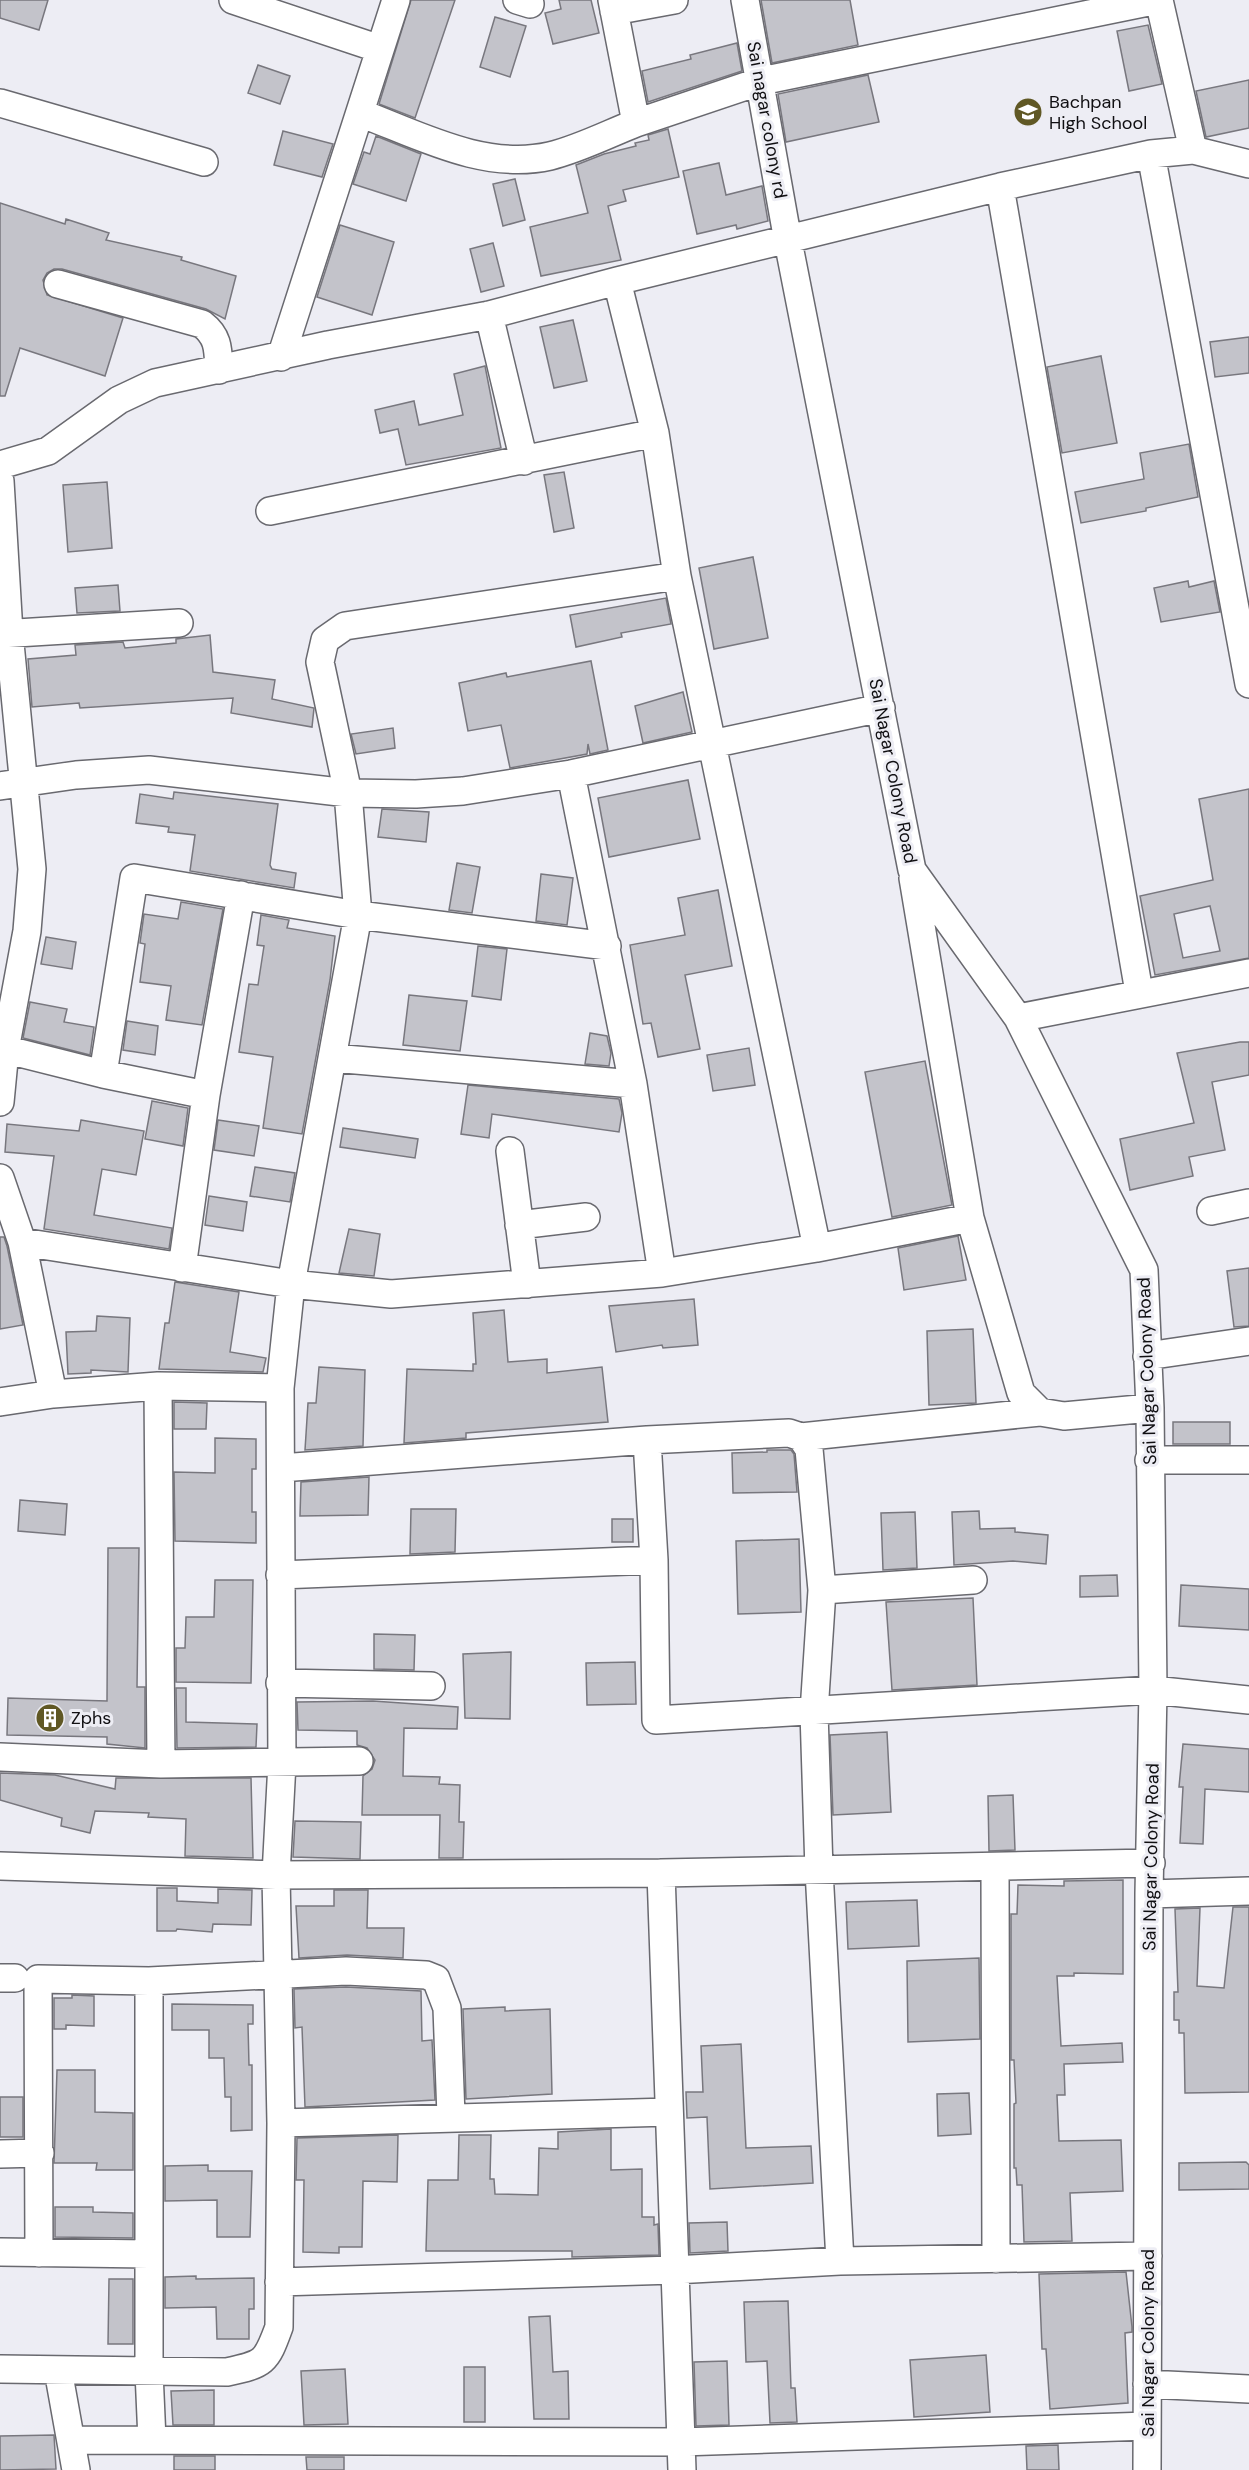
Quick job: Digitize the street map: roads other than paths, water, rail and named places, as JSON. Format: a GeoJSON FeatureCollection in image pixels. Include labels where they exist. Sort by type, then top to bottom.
{"type":"FeatureCollection","features":[{"type":"Feature","properties":{"kind":"street"},"geometry":{"type":"LineString","coordinates":[[233,0],[380,49]]}},
{"type":"Feature","properties":{"kind":"street"},"geometry":{"type":"LineString","coordinates":[[281,357],[396,0]]}},
{"type":"Feature","properties":{"kind":"street"},"geometry":{"type":"LineString","coordinates":[[636,123],[613,6],[674,0]]}},
{"type":"Feature","properties":{"kind":"street","name":"Sai nagar colony rd"},"geometry":{"type":"LineString","coordinates":[[745,0],[788,241]]}},
{"type":"Feature","properties":{"kind":"street"},"geometry":{"type":"LineString","coordinates":[[360,113],[468,154],[510,160],[550,156],[636,123],[761,81],[1158,0],[1193,150]]}},
{"type":"Feature","properties":{"kind":"street"},"geometry":{"type":"LineString","coordinates":[[0,103],[204,162]]}},
{"type":"Feature","properties":{"kind":"street"},"geometry":{"type":"LineString","coordinates":[[0,465],[48,451],[119,400],[155,383],[328,345],[489,315],[617,281],[788,241],[1000,187],[1151,154],[1193,150],[1249,164]]}},
{"type":"Feature","properties":{"kind":"street"},"geometry":{"type":"LineString","coordinates":[[1151,154],[1249,684]]}},
{"type":"Feature","properties":{"kind":"street"},"geometry":{"type":"LineString","coordinates":[[1000,187],[1139,992]]}},
{"type":"Feature","properties":{"kind":"street","name":"Sai Nagar Colony Road"},"geometry":{"type":"LineString","coordinates":[[788,241],[912,870],[1018,1018],[1144,1270],[1150,1408],[1153,1690],[1149,1894],[1147,2470]]}},
{"type":"Feature","properties":{"kind":"street"},"geometry":{"type":"LineString","coordinates":[[617,281],[655,433],[677,576],[817,1248]]}},
{"type":"Feature","properties":{"kind":"street"},"geometry":{"type":"LineString","coordinates":[[58,284],[202,324],[213,332],[218,345],[219,370]]}},
{"type":"Feature","properties":{"kind":"street"},"geometry":{"type":"LineString","coordinates":[[489,315],[524,461]]}},
{"type":"Feature","properties":{"kind":"street"},"geometry":{"type":"LineString","coordinates":[[270,511],[655,433]]}},
{"type":"Feature","properties":{"kind":"street"},"geometry":{"type":"LineString","coordinates":[[0,481],[4,634],[12,785],[33,869],[27,931],[2,1049],[0,1102]]}},
{"type":"Feature","properties":{"kind":"street"},"geometry":{"type":"LineString","coordinates":[[0,2368],[227,2372],[257,2365],[269,2352],[279,2327],[281,2123],[276,1875],[282,1763],[280,1388],[291,1284],[358,915],[348,793],[320,662],[325,640],[345,626],[677,576]]}},
{"type":"Feature","properties":{"kind":"street"},"geometry":{"type":"LineString","coordinates":[[4,634],[179,623]]}},
{"type":"Feature","properties":{"kind":"street"},"geometry":{"type":"LineString","coordinates":[[12,785],[76,775],[149,770],[348,793],[416,794],[463,791],[571,774],[881,708]]}},
{"type":"Feature","properties":{"kind":"street"},"geometry":{"type":"LineString","coordinates":[[571,774],[633,1084],[662,1274]]}},
{"type":"Feature","properties":{"kind":"street"},"geometry":{"type":"LineString","coordinates":[[912,870],[970,1218],[1021,1393],[1040,1412]]}},
{"type":"Feature","properties":{"kind":"street"},"geometry":{"type":"LineString","coordinates":[[103,1074],[134,878],[358,915],[607,946]]}},
{"type":"Feature","properties":{"kind":"street"},"geometry":{"type":"LineString","coordinates":[[182,1268],[206,1095],[241,895]]}},
{"type":"Feature","properties":{"kind":"street"},"geometry":{"type":"LineString","coordinates":[[1018,1018],[1139,992],[1249,972]]}},
{"type":"Feature","properties":{"kind":"street"},"geometry":{"type":"LineString","coordinates":[[2,1049],[103,1074],[206,1095]]}},
{"type":"Feature","properties":{"kind":"street"},"geometry":{"type":"LineString","coordinates":[[333,1058],[633,1084]]}},
{"type":"Feature","properties":{"kind":"street"},"geometry":{"type":"LineString","coordinates":[[510,1151],[527,1284]]}},
{"type":"Feature","properties":{"kind":"street"},"geometry":{"type":"LineString","coordinates":[[0,1178],[22,1242],[53,1394]]}},
{"type":"Feature","properties":{"kind":"street"},"geometry":{"type":"LineString","coordinates":[[1211,1211],[1249,1203]]}},
{"type":"Feature","properties":{"kind":"street"},"geometry":{"type":"LineString","coordinates":[[519,1225],[586,1217]]}},
{"type":"Feature","properties":{"kind":"street"},"geometry":{"type":"LineString","coordinates":[[22,1242],[291,1284],[391,1294],[662,1274],[817,1248],[970,1218]]}},
{"type":"Feature","properties":{"kind":"street"},"geometry":{"type":"LineString","coordinates":[[1147,1356],[1249,1341]]}},
{"type":"Feature","properties":{"kind":"street"},"geometry":{"type":"LineString","coordinates":[[0,1402],[53,1394],[159,1386],[280,1388]]}},
{"type":"Feature","properties":{"kind":"street"},"geometry":{"type":"LineString","coordinates":[[159,1386],[161,1764]]}},
{"type":"Feature","properties":{"kind":"street"},"geometry":{"type":"LineString","coordinates":[[281,1468],[647,1440],[789,1433],[801,1437],[1040,1412],[1064,1416],[1150,1408]]}},
{"type":"Feature","properties":{"kind":"street"},"geometry":{"type":"LineString","coordinates":[[801,1437],[808,1449],[822,1590],[814,1712],[819,1870],[840,2261]]}},
{"type":"Feature","properties":{"kind":"street"},"geometry":{"type":"LineString","coordinates":[[647,1440],[654,1560],[656,1720],[1153,1690],[1249,1700]]}},
{"type":"Feature","properties":{"kind":"street"},"geometry":{"type":"LineString","coordinates":[[1149,1460],[1249,1460]]}},
{"type":"Feature","properties":{"kind":"street"},"geometry":{"type":"LineString","coordinates":[[280,1575],[654,1560]]}},
{"type":"Feature","properties":{"kind":"street"},"geometry":{"type":"LineString","coordinates":[[822,1590],[973,1580]]}},
{"type":"Feature","properties":{"kind":"street"},"geometry":{"type":"LineString","coordinates":[[280,1683],[431,1686]]}},
{"type":"Feature","properties":{"kind":"street"},"geometry":{"type":"LineString","coordinates":[[0,1757],[161,1764],[359,1761]]}},
{"type":"Feature","properties":{"kind":"street"},"geometry":{"type":"LineString","coordinates":[[0,1866],[276,1875],[661,1873],[995,1868],[1150,1863]]}},
{"type":"Feature","properties":{"kind":"street"},"geometry":{"type":"LineString","coordinates":[[995,1868],[996,2259]]}},
{"type":"Feature","properties":{"kind":"street"},"geometry":{"type":"LineString","coordinates":[[661,1873],[682,2470]]}},
{"type":"Feature","properties":{"kind":"street"},"geometry":{"type":"LineString","coordinates":[[1149,1894],[1249,1891]]}},
{"type":"Feature","properties":{"kind":"street"},"geometry":{"type":"LineString","coordinates":[[39,2253],[38,1979],[149,1981],[277,1973],[416,1973],[436,1979],[447,2008],[452,2116]]}},
{"type":"Feature","properties":{"kind":"street"},"geometry":{"type":"LineString","coordinates":[[149,1981],[149,2372],[152,2440]]}},
{"type":"Feature","properties":{"kind":"street"},"geometry":{"type":"LineString","coordinates":[[281,2123],[452,2116],[669,2112]]}},
{"type":"Feature","properties":{"kind":"street"},"geometry":{"type":"LineString","coordinates":[[0,2154],[40,2153]]}},
{"type":"Feature","properties":{"kind":"street"},"geometry":{"type":"LineString","coordinates":[[0,2252],[149,2254]]}},
{"type":"Feature","properties":{"kind":"street"},"geometry":{"type":"LineString","coordinates":[[279,2282],[674,2270],[840,2261],[1148,2256]]}},
{"type":"Feature","properties":{"kind":"street"},"geometry":{"type":"LineString","coordinates":[[58,2370],[76,2470]]}},
{"type":"Feature","properties":{"kind":"street"},"geometry":{"type":"LineString","coordinates":[[1147,2384],[1249,2390]]}},
{"type":"Feature","properties":{"kind":"street"},"geometry":{"type":"LineString","coordinates":[[71,2440],[681,2442],[1147,2426]]}},
{"type":"Feature","properties":{"kind":"place","name":"Bachpan High School"},"geometry":{"type":"Point","coordinates":[1028,112]}},
{"type":"Feature","properties":{"kind":"place","name":"Zphs"},"geometry":{"type":"Point","coordinates":[50,1718]}}]}
